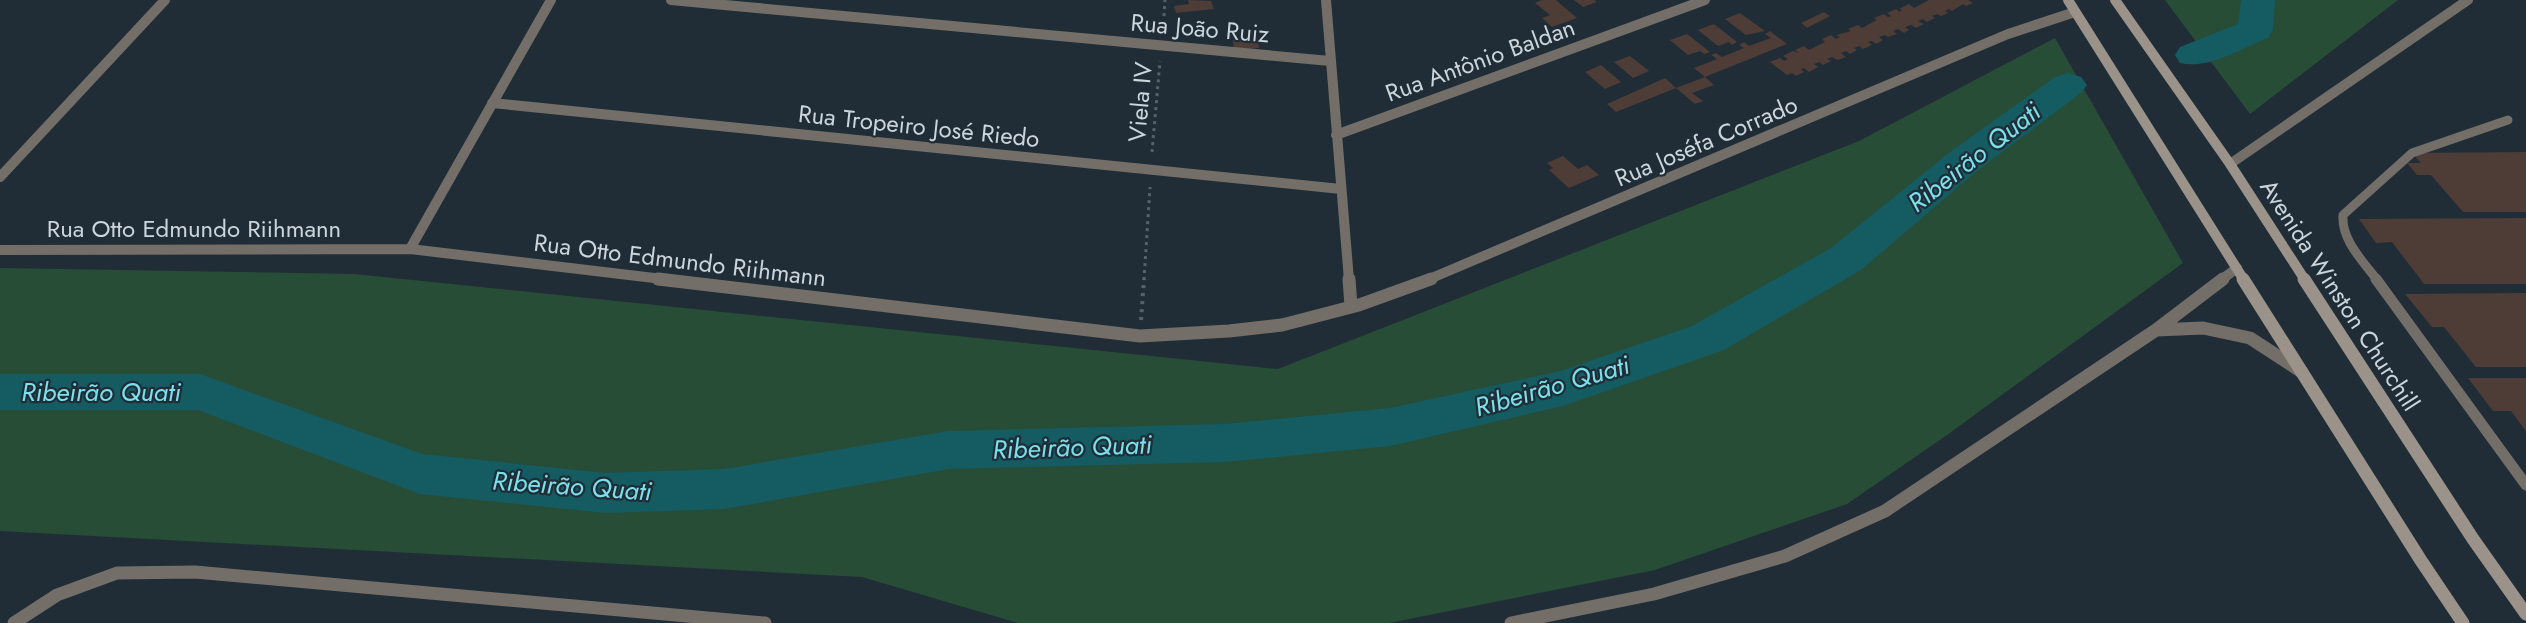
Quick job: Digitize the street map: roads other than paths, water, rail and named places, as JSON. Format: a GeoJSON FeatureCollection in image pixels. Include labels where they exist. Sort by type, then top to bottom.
{"type":"FeatureCollection","features":[{"type":"Feature","properties":{"kind":"main road"},"geometry":{"type":"LineString","coordinates":[[2068,0],[2463,623]]}},
{"type":"Feature","properties":{"kind":"main road","name":"Avenida Winston Churchill"},"geometry":{"type":"LineString","coordinates":[[2115,0],[2230,164],[2473,539],[2526,614]]}},
{"type":"Feature","properties":{"kind":"street"},"geometry":{"type":"LineString","coordinates":[[0,177],[165,0]]}},
{"type":"Feature","properties":{"kind":"street"},"geometry":{"type":"LineString","coordinates":[[410,249],[551,0]]}},
{"type":"Feature","properties":{"kind":"street","name":"Rua João Ruiz"},"geometry":{"type":"LineString","coordinates":[[671,0],[1330,61]]}},
{"type":"Feature","properties":{"kind":"street"},"geometry":{"type":"LineString","coordinates":[[1326,0],[1352,306]]}},
{"type":"Feature","properties":{"kind":"street","name":"Rua Antônio Baldan"},"geometry":{"type":"LineString","coordinates":[[1336,135],[1705,0]]}},
{"type":"Feature","properties":{"kind":"street"},"geometry":{"type":"LineString","coordinates":[[2230,164],[2468,0]]}},
{"type":"Feature","properties":{"kind":"street","name":"Rua Joséfa Corrado"},"geometry":{"type":"LineString","coordinates":[[1352,306],[1484,258],[2008,34],[2075,12]]}},
{"type":"Feature","properties":{"kind":"street","name":"Rua Tropeiro José Riedo"},"geometry":{"type":"LineString","coordinates":[[492,103],[1341,189]]}},
{"type":"Feature","properties":{"kind":"street","name":"Rua Otto Edmundo Riihmann"},"geometry":{"type":"LineString","coordinates":[[0,250],[410,249],[1140,336],[1216,333],[1284,324],[1352,306]]}},
{"type":"Feature","properties":{"kind":"street"},"geometry":{"type":"LineString","coordinates":[[1511,623],[1654,594],[1795,552],[1884,511],[2156,330],[2237,268]]}},
{"type":"Feature","properties":{"kind":"street"},"geometry":{"type":"LineString","coordinates":[[2156,330],[2203,328],[2250,338],[2304,373]]}},
{"type":"Feature","properties":{"kind":"street"},"geometry":{"type":"LineString","coordinates":[[14,623],[57,595],[117,573],[195,572],[765,623]]}},
{"type":"Feature","properties":{"kind":"lane"},"geometry":{"type":"LineString","coordinates":[[2508,120],[2412,153],[2343,215],[2342,227],[2348,239],[2526,485]]}},
{"type":"Feature","properties":{"kind":"waterway","name":"Ribeirão Quati"},"geometry":{"type":"LineString","coordinates":[[2193,55],[2255,30],[2258,0]]}},
{"type":"Feature","properties":{"kind":"waterway","name":"Ribeirão Quati"},"geometry":{"type":"LineString","coordinates":[[0,392],[200,392],[420,474],[606,493],[724,489],[949,450],[1225,443],[1390,427],[1563,388],[1708,338],[1846,259],[1964,161],[2068,85]]}}]}
